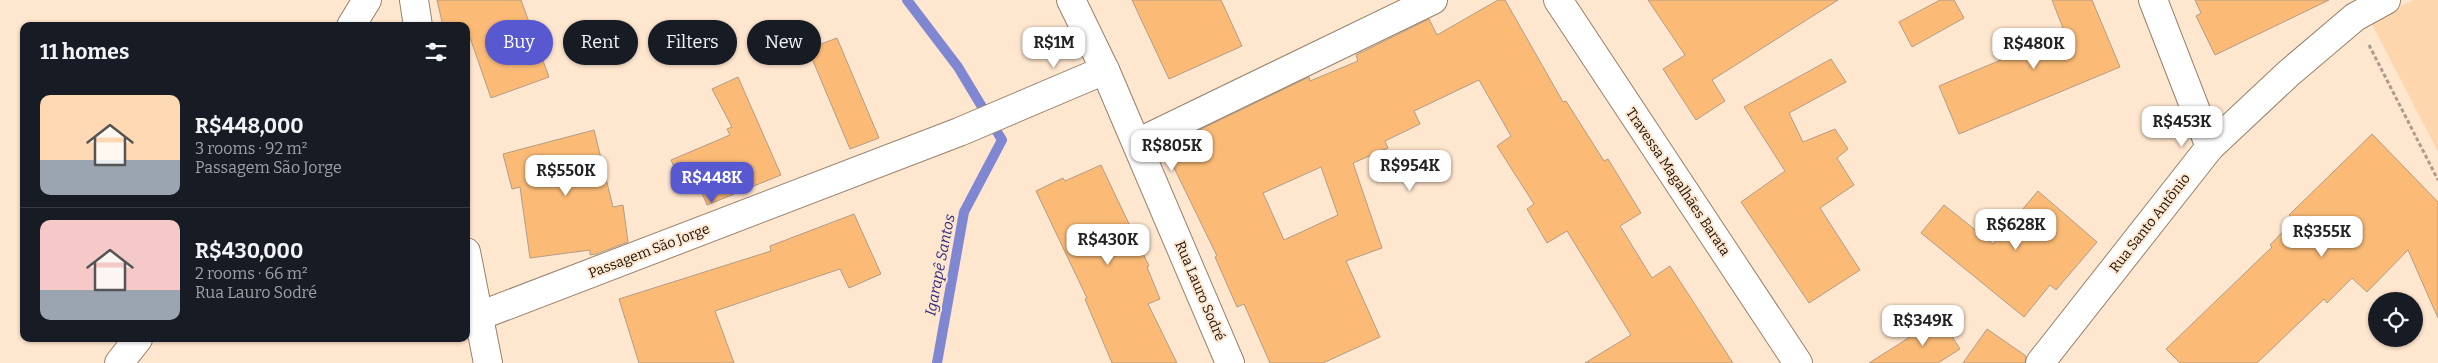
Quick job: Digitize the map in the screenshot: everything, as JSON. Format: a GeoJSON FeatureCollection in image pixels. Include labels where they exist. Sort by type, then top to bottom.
{"type":"FeatureCollection","features":[{"type":"Feature","properties":{"kind":"street"},"geometry":{"type":"LineString","coordinates":[[353,22],[367,0]]}},
{"type":"Feature","properties":{"kind":"street"},"geometry":{"type":"LineString","coordinates":[[414,0],[417,22]]}},
{"type":"Feature","properties":{"kind":"street","name":"Rua Lauro Sodré"},"geometry":{"type":"LineString","coordinates":[[1072,0],[1137,143],[1230,363]]}},
{"type":"Feature","properties":{"kind":"street"},"geometry":{"type":"LineString","coordinates":[[1137,143],[1433,0]]}},
{"type":"Feature","properties":{"kind":"street","name":"Travessa Magalhães Barata"},"geometry":{"type":"LineString","coordinates":[[1558,0],[1798,363]]}},
{"type":"Feature","properties":{"kind":"street"},"geometry":{"type":"LineString","coordinates":[[2153,0],[2210,147]]}},
{"type":"Feature","properties":{"kind":"street","name":"Rua Santo Antônio"},"geometry":{"type":"LineString","coordinates":[[2040,363],[2210,147],[2290,73],[2355,17],[2386,0]]}},
{"type":"Feature","properties":{"kind":"street","name":"Passagem São Jorge"},"geometry":{"type":"LineString","coordinates":[[479,316],[959,132],[1105,70]]}},
{"type":"Feature","properties":{"kind":"street"},"geometry":{"type":"LineString","coordinates":[[470,272],[488,363]]}},
{"type":"Feature","properties":{"kind":"street"},"geometry":{"type":"LineString","coordinates":[[119,363],[136,342]]}},
{"type":"Feature","properties":{"kind":"path"},"geometry":{"type":"LineString","coordinates":[[2355,17],[2438,180]]}},
{"type":"Feature","properties":{"kind":"shaded area"},"geometry":{"type":"Polygon","coordinates":[[[2413,0],[2438,0],[2438,152],[2371,22],[2413,0]]]}},
{"type":"Feature","properties":{"kind":"building"},"geometry":{"type":"Polygon","coordinates":[[[437,0],[521,0],[528,20],[485,20],[485,65],[545,65],[549,77],[491,98],[470,38],[470,22],[442,22],[437,0]]]}},
{"type":"Feature","properties":{"kind":"building"},"geometry":{"type":"Polygon","coordinates":[[[1132,0],[1221,0],[1242,46],[1169,79],[1132,0]]]}},
{"type":"Feature","properties":{"kind":"building"},"geometry":{"type":"Polygon","coordinates":[[[1498,0],[1505,0],[1563,102],[1566,101],[1604,161],[1608,159],[1641,213],[1620,226],[1652,278],[1670,266],[1733,363],[1585,363],[1631,335],[1567,231],[1547,243],[1527,209],[1534,204],[1497,146],[1511,136],[1479,80],[1414,111],[1420,124],[1385,141],[1388,148],[1353,163],[1382,248],[1346,261],[1380,337],[1323,363],[1270,363],[1244,304],[1237,307],[1215,257],[1217,256],[1164,147],[1309,77],[1310,81],[1358,61],[1356,55],[1429,19],[1437,35],[1498,0]],[[1321,167],[1263,193],[1284,240],[1338,215],[1321,167]]]}},
{"type":"Feature","properties":{"kind":"building"},"geometry":{"type":"Polygon","coordinates":[[[1648,0],[1838,0],[1712,80],[1725,101],[1696,120],[1663,69],[1685,55],[1648,0]]]}},
{"type":"Feature","properties":{"kind":"building"},"geometry":{"type":"Polygon","coordinates":[[[1940,0],[1954,0],[1964,18],[1912,47],[1899,22],[1940,0]]]}},
{"type":"Feature","properties":{"kind":"building"},"geometry":{"type":"Polygon","coordinates":[[[2052,0],[2092,0],[2120,67],[1959,134],[1939,86],[2065,33],[2052,0]]]}},
{"type":"Feature","properties":{"kind":"building"},"geometry":{"type":"Polygon","coordinates":[[[2195,0],[2329,0],[2215,55],[2196,16],[2201,13],[2195,0]]]}},
{"type":"Feature","properties":{"kind":"building"},"geometry":{"type":"Polygon","coordinates":[[[837,38],[879,138],[850,149],[815,65],[821,65],[821,44],[837,38]]]}},
{"type":"Feature","properties":{"kind":"building"},"geometry":{"type":"Polygon","coordinates":[[[1831,59],[1846,82],[1789,113],[1803,142],[1835,129],[1848,149],[1837,158],[1854,185],[1820,208],[1860,270],[1809,303],[1741,202],[1785,171],[1744,107],[1831,59]]]}},
{"type":"Feature","properties":{"kind":"building"},"geometry":{"type":"Polygon","coordinates":[[[738,77],[781,175],[707,205],[696,179],[682,185],[671,160],[730,135],[727,129],[732,127],[712,89],[738,77]]]}},
{"type":"Feature","properties":{"kind":"building"},"geometry":{"type":"Polygon","coordinates":[[[594,130],[613,207],[623,205],[628,242],[590,255],[590,250],[530,258],[520,187],[512,189],[503,154],[594,130]]]}},
{"type":"Feature","properties":{"kind":"building"},"geometry":{"type":"Polygon","coordinates":[[[2372,134],[2438,202],[2438,318],[2408,250],[2367,292],[2352,278],[2327,303],[2324,299],[2257,363],[2180,363],[2166,349],[2272,247],[2270,245],[2294,220],[2289,215],[2372,134]]]}},
{"type":"Feature","properties":{"kind":"building"},"geometry":{"type":"Polygon","coordinates":[[[1101,165],[1149,266],[1147,267],[1160,299],[1148,304],[1177,363],[1112,363],[1085,299],[1087,298],[1036,191],[1063,178],[1065,181],[1101,165]]]}},
{"type":"Feature","properties":{"kind":"building"},"geometry":{"type":"Polygon","coordinates":[[[2038,191],[2097,242],[2056,290],[2050,285],[2024,317],[1921,233],[1944,205],[1993,244],[2038,191]]]}},
{"type":"Feature","properties":{"kind":"building"},"geometry":{"type":"Polygon","coordinates":[[[854,214],[881,274],[849,288],[840,269],[715,311],[734,363],[639,363],[619,299],[771,251],[770,246],[854,214]]]}},
{"type":"Feature","properties":{"kind":"building"},"geometry":{"type":"Polygon","coordinates":[[[1940,318],[1960,349],[1938,363],[1869,363],[1940,318]]]}},
{"type":"Feature","properties":{"kind":"building"},"geometry":{"type":"Polygon","coordinates":[[[1987,329],[2026,356],[2025,363],[1963,363],[1987,329]]]}},
{"type":"Feature","properties":{"kind":"waterway","name":"Igarapê Santos"},"geometry":{"type":"LineString","coordinates":[[907,0],[958,67],[1002,140],[964,212],[937,363]]}}]}
